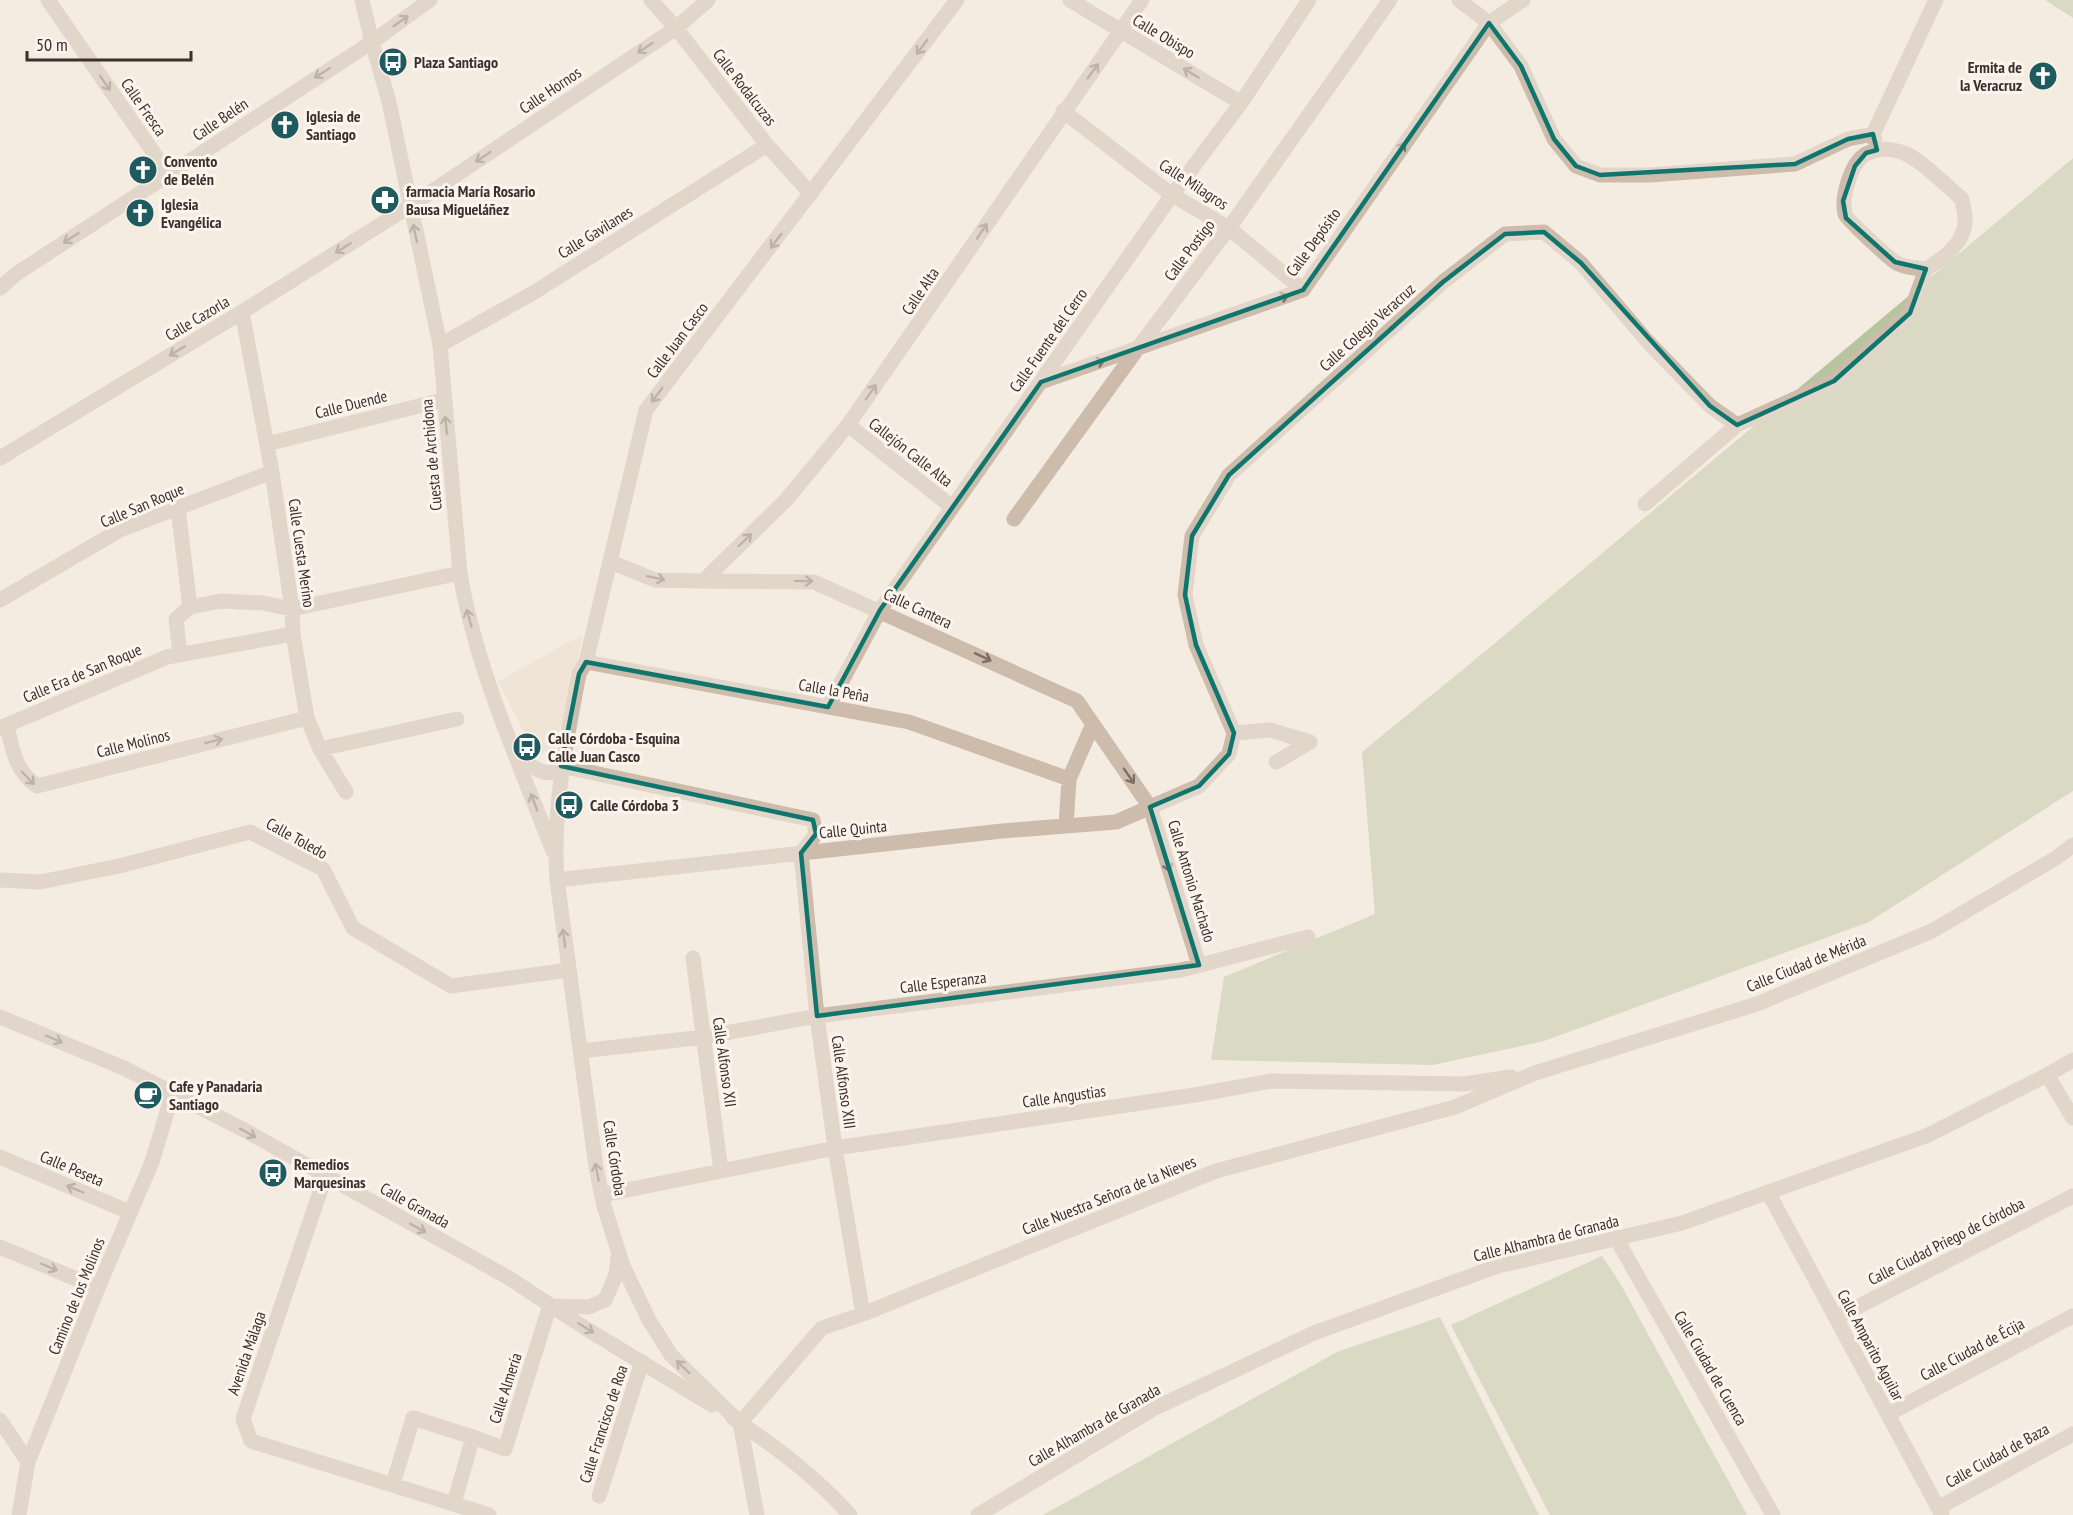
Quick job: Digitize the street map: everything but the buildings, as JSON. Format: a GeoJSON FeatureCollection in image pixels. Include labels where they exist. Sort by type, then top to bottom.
{"type":"FeatureCollection","features":[{"type":"Feature","properties":{"kind":"street","name":"Calle Fresca"},"geometry":{"type":"LineString","coordinates":[[48,0],[168,175]]}},
{"type":"Feature","properties":{"kind":"street","name":"Cuesta de Archidona"},"geometry":{"type":"LineString","coordinates":[[362,0],[389,102],[440,345],[443,400],[460,573],[466,609],[482,662],[555,856]]}},
{"type":"Feature","properties":{"kind":"street","name":"Calle Belén"},"geometry":{"type":"LineString","coordinates":[[0,288],[16,274],[372,42],[430,0]]}},
{"type":"Feature","properties":{"kind":"street","name":"Calle Rodalcuzas"},"geometry":{"type":"LineString","coordinates":[[651,0],[676,28],[767,145],[811,194]]}},
{"type":"Feature","properties":{"kind":"street","name":"Calle Hornos"},"geometry":{"type":"LineString","coordinates":[[410,206],[676,28],[708,0]]}},
{"type":"Feature","properties":{"kind":"street","name":"Calle Juan Casco"},"geometry":{"type":"LineString","coordinates":[[555,856],[561,766],[579,674],[586,662],[646,410],[957,0]]}},
{"type":"Feature","properties":{"kind":"street","name":"Calle Obispo"},"geometry":{"type":"LineString","coordinates":[[1070,0],[1241,103]]}},
{"type":"Feature","properties":{"kind":"street","name":"Calle Alta"},"geometry":{"type":"LineString","coordinates":[[704,581],[786,500],[848,425],[923,319],[1063,111],[1142,0]]}},
{"type":"Feature","properties":{"kind":"street","name":"Calle Fuente del Cerro"},"geometry":{"type":"LineString","coordinates":[[828,707],[880,610],[1172,195],[1241,103],[1309,0]]}},
{"type":"Feature","properties":{"kind":"street","name":"Calle Postigo"},"geometry":{"type":"LineString","coordinates":[[1014,519],[1138,348],[1229,228],[1390,0]]}},
{"type":"Feature","properties":{"kind":"street"},"geometry":{"type":"LineString","coordinates":[[1459,0],[1489,23],[1521,66],[1554,140],[1576,166],[1600,175],[1650,175],[1795,164],[1848,139],[1873,134]]}},
{"type":"Feature","properties":{"kind":"street","name":"Calle Depósito"},"geometry":{"type":"LineString","coordinates":[[1041,382],[1303,290],[1489,23],[1523,0]]}},
{"type":"Feature","properties":{"kind":"street"},"geometry":{"type":"LineString","coordinates":[[1877,150],[1873,134],[1936,0]]}},
{"type":"Feature","properties":{"kind":"street","name":"Calle Milagros"},"geometry":{"type":"LineString","coordinates":[[1063,111],[1172,195],[1229,228],[1303,290]]}},
{"type":"Feature","properties":{"kind":"street","name":"Calle Gavilanes"},"geometry":{"type":"LineString","coordinates":[[440,345],[533,293],[767,145]]}},
{"type":"Feature","properties":{"kind":"street"},"geometry":{"type":"LineString","coordinates":[[1886,148],[1910,155],[1962,199],[1965,224],[1955,247],[1940,261],[1926,269],[1912,268],[1895,262],[1846,218],[1843,201],[1855,166],[1866,153],[1886,148]]}},
{"type":"Feature","properties":{"kind":"street","name":"Calle Cazorla"},"geometry":{"type":"LineString","coordinates":[[0,458],[242,312],[410,206]]}},
{"type":"Feature","properties":{"kind":"street","name":"Calle Colegio Veracruz"},"geometry":{"type":"LineString","coordinates":[[1234,733],[1196,645],[1185,595],[1192,536],[1229,475],[1443,282],[1505,234],[1544,232],[1581,263],[1648,342],[1710,406],[1737,425]]}},
{"type":"Feature","properties":{"kind":"street"},"geometry":{"type":"LineString","coordinates":[[1645,504],[1737,425],[1834,381],[1910,313],[1926,269]]}},
{"type":"Feature","properties":{"kind":"street","name":"Calle Cuesta Merino"},"geometry":{"type":"LineString","coordinates":[[242,312],[272,472],[292,609],[293,634],[307,718],[320,749],[346,792]]}},
{"type":"Feature","properties":{"kind":"street","name":"Calle Duende"},"geometry":{"type":"LineString","coordinates":[[267,444],[443,400]]}},
{"type":"Feature","properties":{"kind":"street","name":"Callejón Calle Alta"},"geometry":{"type":"LineString","coordinates":[[848,425],[952,507]]}},
{"type":"Feature","properties":{"kind":"street","name":"Calle San Roque"},"geometry":{"type":"LineString","coordinates":[[0,600],[120,530],[272,472]]}},
{"type":"Feature","properties":{"kind":"street"},"geometry":{"type":"LineString","coordinates":[[178,508],[190,607]]}},
{"type":"Feature","properties":{"kind":"street","name":"Calle Cantera"},"geometry":{"type":"LineString","coordinates":[[611,562],[655,580],[814,582],[880,610],[1077,701],[1150,807]]}},
{"type":"Feature","properties":{"kind":"street"},"geometry":{"type":"LineString","coordinates":[[180,654],[176,619],[190,607],[221,601],[263,603],[292,609],[460,573]]}},
{"type":"Feature","properties":{"kind":"street","name":"Calle Era de San Roque"},"geometry":{"type":"LineString","coordinates":[[3,727],[167,657],[293,634]]}},
{"type":"Feature","properties":{"kind":"street","name":"Calle la Peña"},"geometry":{"type":"LineString","coordinates":[[586,662],[909,722],[1069,778]]}},
{"type":"Feature","properties":{"kind":"street","name":"Calle Molinos"},"geometry":{"type":"LineString","coordinates":[[3,727],[15,760],[26,779],[37,786],[307,718]]}},
{"type":"Feature","properties":{"kind":"street"},"geometry":{"type":"LineString","coordinates":[[320,749],[457,719]]}},
{"type":"Feature","properties":{"kind":"street"},"geometry":{"type":"LineString","coordinates":[[1066,826],[1069,778],[1093,724]]}},
{"type":"Feature","properties":{"kind":"street"},"geometry":{"type":"LineString","coordinates":[[1150,807],[1199,786],[1229,754],[1234,733],[1270,730],[1310,742],[1276,762]]}},
{"type":"Feature","properties":{"kind":"street"},"geometry":{"type":"LineString","coordinates":[[515,752],[543,772],[553,772],[561,766],[813,820],[816,834],[801,853]]}},
{"type":"Feature","properties":{"kind":"street","name":"Calle Quinta"},"geometry":{"type":"LineString","coordinates":[[557,880],[1116,822],[1150,807]]}},
{"type":"Feature","properties":{"kind":"street","name":"Calle Antonio Machado"},"geometry":{"type":"LineString","coordinates":[[1150,807],[1199,965]]}},
{"type":"Feature","properties":{"kind":"street","name":"Calle Toledo"},"geometry":{"type":"LineString","coordinates":[[0,880],[40,882],[119,866],[250,832],[323,870],[353,928],[451,986],[568,970]]}},
{"type":"Feature","properties":{"kind":"street","name":"Calle Ciudad de Mérida"},"geometry":{"type":"LineString","coordinates":[[1535,1073],[1757,1004],[1921,936],[2056,858],[2073,845]]}},
{"type":"Feature","properties":{"kind":"street","name":"Calle Alfonso XIII"},"geometry":{"type":"LineString","coordinates":[[801,853],[817,1016],[835,1148],[863,1314]]}},
{"type":"Feature","properties":{"kind":"street","name":"Calle Córdoba"},"geometry":{"type":"LineString","coordinates":[[555,856],[568,970],[596,1167],[617,1248],[623,1266],[649,1320],[671,1356],[740,1423]]}},
{"type":"Feature","properties":{"kind":"street","name":"Calle Esperanza"},"geometry":{"type":"LineString","coordinates":[[581,1051],[704,1037],[817,1016],[1181,970],[1308,937]]}},
{"type":"Feature","properties":{"kind":"street","name":"Calle Alfonso XII"},"geometry":{"type":"LineString","coordinates":[[693,958],[722,1171]]}},
{"type":"Feature","properties":{"kind":"street","name":"Calle Granada"},"geometry":{"type":"LineString","coordinates":[[0,1017],[124,1068],[173,1092],[509,1278],[740,1423]]}},
{"type":"Feature","properties":{"kind":"street","name":"Calle Alhambra de Granada"},"geometry":{"type":"LineString","coordinates":[[978,1515],[1153,1409],[1314,1333],[1498,1266],[1682,1223],[1926,1136],[2073,1060]]}},
{"type":"Feature","properties":{"kind":"street","name":"Calle Angustias"},"geometry":{"type":"LineString","coordinates":[[602,1195],[835,1148],[1195,1095],[1272,1081],[1464,1084],[1535,1073]]}},
{"type":"Feature","properties":{"kind":"street","name":"Calle Nuestra Señora de la Nieves"},"geometry":{"type":"LineString","coordinates":[[740,1423],[822,1328],[863,1314],[1215,1171],[1455,1107],[1535,1073]]}},
{"type":"Feature","properties":{"kind":"street"},"geometry":{"type":"LineString","coordinates":[[2047,1075],[2073,1118]]}},
{"type":"Feature","properties":{"kind":"street","name":"Camino de los Molinos"},"geometry":{"type":"LineString","coordinates":[[19,1515],[28,1462],[129,1212],[152,1162],[173,1092]]}},
{"type":"Feature","properties":{"kind":"street","name":"Calle Peseta"},"geometry":{"type":"LineString","coordinates":[[0,1157],[129,1212]]}},
{"type":"Feature","properties":{"kind":"street","name":"Avenida Málaga"},"geometry":{"type":"LineString","coordinates":[[326,1177],[243,1419],[251,1442],[489,1515]]}},
{"type":"Feature","properties":{"kind":"street","name":"Calle Amparito Aguilar"},"geometry":{"type":"LineString","coordinates":[[1768,1192],[1940,1511]]}},
{"type":"Feature","properties":{"kind":"street","name":"Calle Ciudad Priego de Córdoba"},"geometry":{"type":"LineString","coordinates":[[1836,1318],[2073,1196]]}},
{"type":"Feature","properties":{"kind":"street","name":"Calle Ciudad de Cuenca"},"geometry":{"type":"LineString","coordinates":[[1616,1238],[1773,1515]]}},
{"type":"Feature","properties":{"kind":"street"},"geometry":{"type":"LineString","coordinates":[[0,1247],[98,1288]]}},
{"type":"Feature","properties":{"kind":"street"},"geometry":{"type":"LineString","coordinates":[[550,1305],[589,1307],[605,1300],[616,1275],[617,1248]]}},
{"type":"Feature","properties":{"kind":"street","name":"Calle Almería"},"geometry":{"type":"LineString","coordinates":[[473,1437],[505,1449],[550,1305]]}},
{"type":"Feature","properties":{"kind":"street","name":"Calle Ciudad de Écija"},"geometry":{"type":"LineString","coordinates":[[1888,1414],[2073,1316]]}},
{"type":"Feature","properties":{"kind":"street","name":"Calle Francisco de Roa"},"geometry":{"type":"LineString","coordinates":[[599,1496],[642,1362]]}},
{"type":"Feature","properties":{"kind":"street"},"geometry":{"type":"LineString","coordinates":[[393,1484],[413,1418],[473,1437],[454,1503]]}},
{"type":"Feature","properties":{"kind":"street"},"geometry":{"type":"LineString","coordinates":[[0,1420],[28,1462]]}},
{"type":"Feature","properties":{"kind":"street"},"geometry":{"type":"LineString","coordinates":[[740,1423],[757,1515]]}},
{"type":"Feature","properties":{"kind":"street"},"geometry":{"type":"LineString","coordinates":[[740,1423],[767,1440],[802,1468],[850,1515]]}},
{"type":"Feature","properties":{"kind":"street","name":"Calle Ciudad de Baza"},"geometry":{"type":"LineString","coordinates":[[1940,1511],[2073,1434]]}},
{"type":"Feature","properties":{"kind":"highlighted area"},"geometry":{"type":"Polygon","coordinates":[[[1489,23],[1521,66],[1554,139],[1576,166],[1600,175],[1795,164],[1848,139],[1873,134],[1877,150],[1866,153],[1855,166],[1843,201],[1846,218],[1895,262],[1926,269],[1910,313],[1834,381],[1737,425],[1710,406],[1581,263],[1544,232],[1505,234],[1443,282],[1229,475],[1192,536],[1185,595],[1196,645],[1234,733],[1229,754],[1199,786],[1150,807],[1199,965],[817,1016],[801,853],[816,834],[813,820],[561,766],[579,674],[586,662],[828,707],[880,610],[1041,382],[1303,290],[1489,23]]]}},
{"type":"Feature","properties":{"kind":"green space"},"geometry":{"type":"Polygon","coordinates":[[[2045,0],[2073,0],[2073,18],[2045,0]]]}},
{"type":"Feature","properties":{"kind":"green space"},"geometry":{"type":"Polygon","coordinates":[[[2073,158],[2073,791],[1869,922],[1544,1041],[1433,1065],[1211,1060],[1224,977],[1375,914],[1362,752],[2073,158]]]}},
{"type":"Feature","properties":{"kind":"green space"},"geometry":{"type":"Polygon","coordinates":[[[1602,1256],[1620,1283],[1747,1515],[1550,1515],[1451,1325],[1602,1256]]]}},
{"type":"Feature","properties":{"kind":"green space"},"geometry":{"type":"Polygon","coordinates":[[[1440,1317],[1539,1515],[1043,1515],[1337,1352],[1440,1317]]]}},
{"type":"Feature","properties":{"kind":"shaded area"},"geometry":{"type":"Polygon","coordinates":[[[582,635],[577,668],[556,748],[536,756],[498,681],[582,635]]]}},
{"type":"Feature","properties":{"kind":"place","name":"Plaza Santiago"},"geometry":{"type":"Point","coordinates":[393,62]}},
{"type":"Feature","properties":{"kind":"place","name":"Ermita de la Veracruz"},"geometry":{"type":"Point","coordinates":[2043,76]}},
{"type":"Feature","properties":{"kind":"place","name":"Iglesia de Santiago"},"geometry":{"type":"Point","coordinates":[285,125]}},
{"type":"Feature","properties":{"kind":"place","name":"Convento de Belén"},"geometry":{"type":"Point","coordinates":[143,170]}},
{"type":"Feature","properties":{"kind":"place","name":"farmacia María Rosario Bausa Migueláñez"},"geometry":{"type":"Point","coordinates":[385,200]}},
{"type":"Feature","properties":{"kind":"place","name":"Iglesia Evangélica"},"geometry":{"type":"Point","coordinates":[140,213]}},
{"type":"Feature","properties":{"kind":"place","name":"Calle Córdoba - Esquina Calle Juan Casco"},"geometry":{"type":"Point","coordinates":[527,747]}},
{"type":"Feature","properties":{"kind":"place","name":"Calle Córdoba 3"},"geometry":{"type":"Point","coordinates":[569,805]}},
{"type":"Feature","properties":{"kind":"place","name":"Cafe y Panadaria Santiago"},"geometry":{"type":"Point","coordinates":[148,1095]}},
{"type":"Feature","properties":{"kind":"place","name":"Remedios Marquesinas"},"geometry":{"type":"Point","coordinates":[273,1173]}}]}
